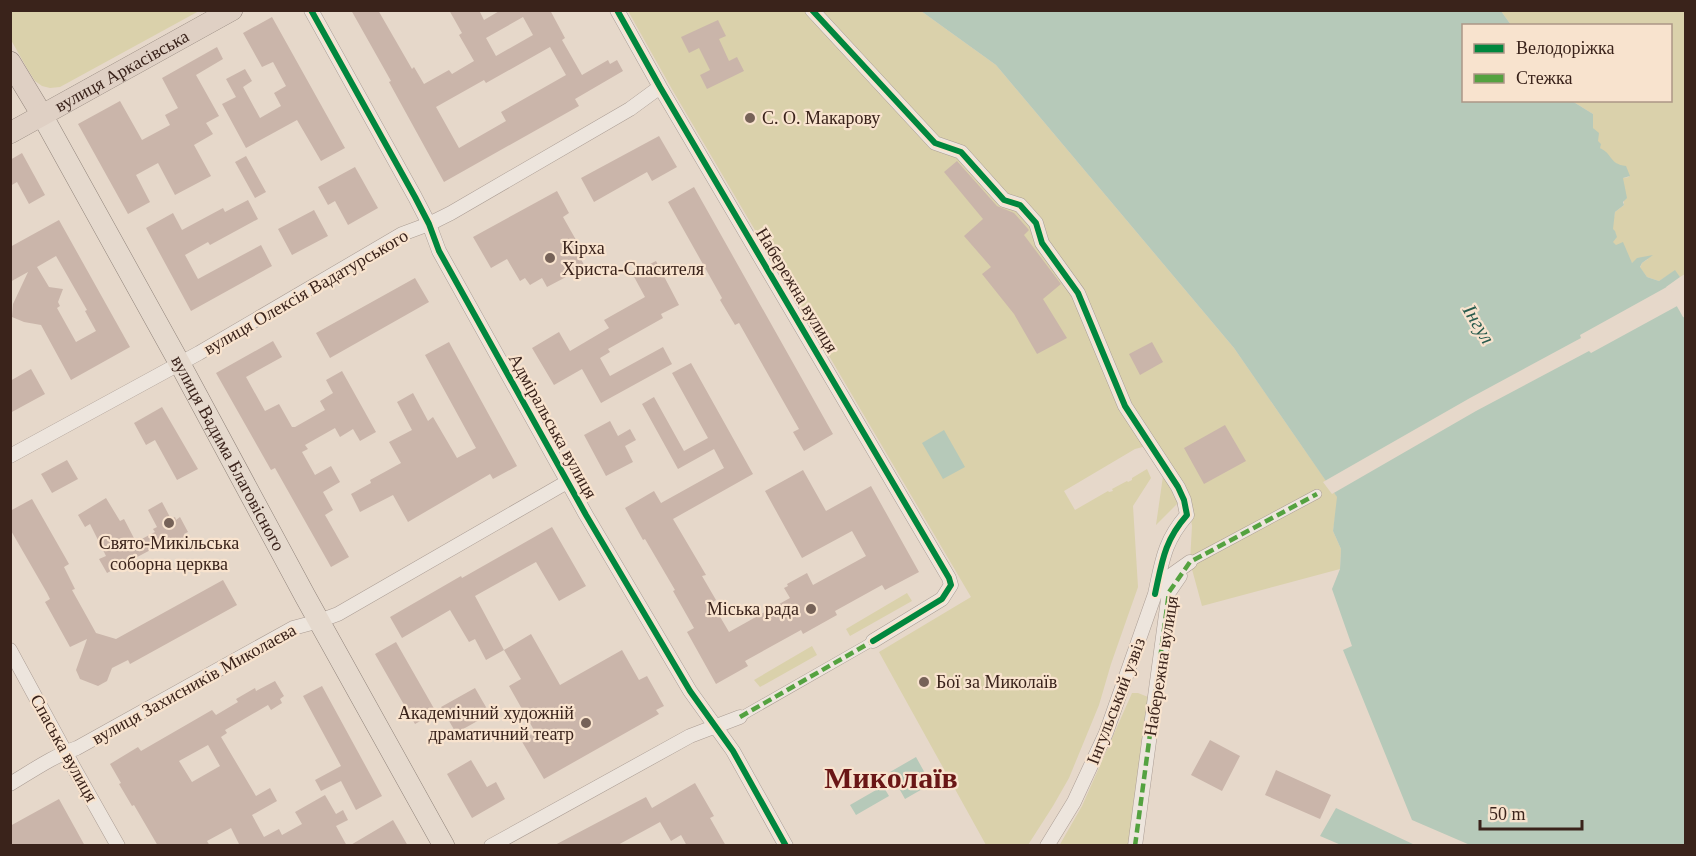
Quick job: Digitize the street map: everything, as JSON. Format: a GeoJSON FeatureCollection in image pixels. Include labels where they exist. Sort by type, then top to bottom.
{"type":"FeatureCollection","features":[{"type":"Feature","properties":{"kind":"highway","name":"вулиця Аркасівська"},"geometry":{"type":"LineString","coordinates":[[10,133],[232,10]]}},
{"type":"Feature","properties":{"kind":"highway","name":"вулиця Вадима Благовісного"},"geometry":{"type":"LineString","coordinates":[[10,62],[42,115]]}},
{"type":"Feature","properties":{"kind":"main road","name":"вулиця Вадима Благовісного"},"geometry":{"type":"LineString","coordinates":[[42,115],[444,846]]}},
{"type":"Feature","properties":{"kind":"street","name":"Адміральська вулиця"},"geometry":{"type":"LineString","coordinates":[[311,10],[415,196],[439,251],[567,482],[690,691],[733,751],[786,846]]}},
{"type":"Feature","properties":{"kind":"street","name":"Набережна вулиця"},"geometry":{"type":"LineString","coordinates":[[617,10],[951,585],[942,599],[873,641]]}},
{"type":"Feature","properties":{"kind":"street"},"geometry":{"type":"LineString","coordinates":[[812,10],[935,143],[961,152],[1004,200],[1020,205],[1036,223],[1042,243],[1078,293],[1125,406],[1178,487],[1184,500],[1187,515],[1177,526],[1164,551],[1155,594]]}},
{"type":"Feature","properties":{"kind":"street","name":"вулиця Олексія Вадатурського"},"geometry":{"type":"LineString","coordinates":[[10,456],[180,364],[402,234],[451,213],[620,115],[660,87]]}},
{"type":"Feature","properties":{"kind":"street","name":"вулиця Захисників Миколаєва"},"geometry":{"type":"LineString","coordinates":[[10,784],[293,628],[320,621],[356,603],[567,482]]}},
{"type":"Feature","properties":{"kind":"street","name":"Набережна вулиця"},"geometry":{"type":"LineString","coordinates":[[1136,846],[1169,592],[1190,562],[1317,494]]}},
{"type":"Feature","properties":{"kind":"street","name":"Інгульський узвіз"},"geometry":{"type":"LineString","coordinates":[[1047,846],[1074,802],[1106,733],[1155,594],[1173,574],[1190,562]]}},
{"type":"Feature","properties":{"kind":"street"},"geometry":{"type":"LineString","coordinates":[[491,846],[690,735],[740,717],[873,641]]}},
{"type":"Feature","properties":{"kind":"street","name":"Спаська вулиця"},"geometry":{"type":"LineString","coordinates":[[10,650],[118,846]]}},
{"type":"Feature","properties":{"kind":"shaded area"},"geometry":{"type":"Polygon","coordinates":[[[10,11],[199,11],[60,87],[50,88],[35,81],[11,40],[10,11]]]}},
{"type":"Feature","properties":{"kind":"shaded area"},"geometry":{"type":"Polygon","coordinates":[[[628,11],[921,11],[996,65],[1234,348],[1338,498],[1333,531],[1341,549],[1340,569],[1202,606],[1190,562],[1192,526],[1187,495],[1154,444],[1135,449],[1064,491],[1075,510],[1108,491],[1113,491],[1112,489],[1132,480],[1147,469],[1151,478],[1133,506],[1138,587],[1099,705],[1069,778],[1028,845],[986,845],[879,652],[971,597],[628,11]]]}},
{"type":"Feature","properties":{"kind":"shaded area"},"geometry":{"type":"Polygon","coordinates":[[[1501,11],[1685,11],[1685,274],[1680,277],[1675,271],[1659,281],[1647,277],[1640,268],[1642,263],[1648,259],[1632,263],[1612,242],[1616,234],[1612,229],[1615,212],[1624,205],[1623,178],[1629,177],[1623,168],[1600,148],[1593,128],[1593,114],[1574,102],[1672,102],[1672,24],[1510,24],[1501,11]]]}},
{"type":"Feature","properties":{"kind":"shaded area"},"geometry":{"type":"Polygon","coordinates":[[[1163,476],[1179,502],[1156,525],[1163,476]]]}},
{"type":"Feature","properties":{"kind":"shaded area"},"geometry":{"type":"Polygon","coordinates":[[[907,593],[912,601],[850,636],[846,629],[907,593]]]}},
{"type":"Feature","properties":{"kind":"shaded area"},"geometry":{"type":"Polygon","coordinates":[[[812,646],[817,655],[760,687],[754,680],[812,646]]]}},
{"type":"Feature","properties":{"kind":"shaded area"},"geometry":{"type":"Polygon","coordinates":[[[1132,693],[1148,697],[1128,845],[1059,846],[1082,806],[1132,693]]]}},
{"type":"Feature","properties":{"kind":"water","name":"Інгул"},"geometry":{"type":"Polygon","coordinates":[[[921,11],[1501,11],[1510,24],[1462,24],[1462,102],[1574,102],[1593,114],[1593,128],[1599,133],[1600,148],[1614,161],[1626,166],[1630,176],[1623,178],[1627,198],[1623,202],[1624,205],[1615,212],[1613,229],[1617,237],[1613,242],[1616,245],[1623,242],[1632,263],[1637,258],[1653,255],[1640,267],[1647,277],[1659,281],[1675,270],[1680,277],[1666,287],[1683,317],[1686,318],[1685,845],[1470,845],[1412,820],[1343,650],[1352,646],[1332,589],[1340,569],[1341,549],[1333,531],[1337,497],[1234,348],[996,65],[921,11]]]}},
{"type":"Feature","properties":{"kind":"water"},"geometry":{"type":"Polygon","coordinates":[[[944,430],[965,467],[943,479],[922,443],[944,430]]]}},
{"type":"Feature","properties":{"kind":"water"},"geometry":{"type":"Polygon","coordinates":[[[916,757],[931,784],[905,799],[890,772],[916,757]]]}},
{"type":"Feature","properties":{"kind":"water"},"geometry":{"type":"Polygon","coordinates":[[[883,786],[889,796],[856,815],[850,805],[883,786]]]}},
{"type":"Feature","properties":{"kind":"water"},"geometry":{"type":"Polygon","coordinates":[[[1336,808],[1415,845],[1341,845],[1320,836],[1336,808]]]}},
{"type":"Feature","properties":{"kind":"pier"},"geometry":{"type":"Polygon","coordinates":[[[1683,278],[1669,288],[1679,305],[1591,353],[1589,351],[1476,411],[1332,494],[1323,482],[1581,338],[1580,335],[1683,278]]]}},
{"type":"Feature","properties":{"kind":"building"},"geometry":{"type":"Polygon","coordinates":[[[351,10],[378,10],[412,69],[414,67],[424,84],[449,70],[452,74],[474,61],[459,35],[462,33],[449,10],[479,10],[484,20],[501,10],[550,10],[565,38],[562,40],[582,75],[608,60],[610,64],[617,60],[623,71],[575,99],[579,106],[444,182],[389,82],[391,81],[351,10]],[[523,17],[486,38],[496,56],[533,35],[523,17]],[[550,47],[486,83],[484,80],[436,107],[459,148],[506,121],[501,112],[566,75],[550,47]]]}},
{"type":"Feature","properties":{"kind":"building"},"geometry":{"type":"Polygon","coordinates":[[[272,17],[345,148],[321,161],[297,120],[246,148],[222,104],[236,97],[226,79],[245,69],[252,81],[243,87],[260,118],[281,106],[274,93],[286,86],[273,62],[262,67],[243,33],[272,17]]]}},
{"type":"Feature","properties":{"kind":"building"},"geometry":{"type":"Polygon","coordinates":[[[718,20],[726,36],[719,39],[729,61],[737,57],[744,71],[707,89],[700,75],[710,70],[699,48],[689,53],[681,37],[718,20]]]}},
{"type":"Feature","properties":{"kind":"building"},"geometry":{"type":"Polygon","coordinates":[[[217,47],[223,59],[196,75],[219,116],[206,123],[213,134],[194,145],[211,176],[175,195],[158,163],[136,175],[150,202],[128,214],[78,124],[120,101],[142,140],[170,125],[165,115],[178,108],[162,78],[217,47]]]}},
{"type":"Feature","properties":{"kind":"building"},"geometry":{"type":"Polygon","coordinates":[[[659,136],[677,167],[652,181],[647,172],[594,202],[581,178],[659,136]]]}},
{"type":"Feature","properties":{"kind":"building"},"geometry":{"type":"Polygon","coordinates":[[[22,153],[45,195],[29,204],[17,182],[10,186],[10,160],[22,153]]]}},
{"type":"Feature","properties":{"kind":"building"},"geometry":{"type":"Polygon","coordinates":[[[246,156],[266,192],[255,198],[235,162],[246,156]]]}},
{"type":"Feature","properties":{"kind":"building"},"geometry":{"type":"Polygon","coordinates":[[[957,161],[997,206],[1014,213],[1029,230],[1024,235],[1061,284],[1043,299],[1067,338],[1037,354],[1014,314],[982,274],[991,267],[964,236],[983,219],[944,172],[957,161]]]}},
{"type":"Feature","properties":{"kind":"building"},"geometry":{"type":"Polygon","coordinates":[[[355,167],[378,208],[348,225],[335,201],[328,205],[318,187],[355,167]]]}},
{"type":"Feature","properties":{"kind":"building"},"geometry":{"type":"Polygon","coordinates":[[[694,187],[833,434],[804,451],[793,432],[799,429],[739,323],[735,325],[720,300],[722,298],[668,202],[694,187]]]}},
{"type":"Feature","properties":{"kind":"building"},"geometry":{"type":"Polygon","coordinates":[[[557,191],[569,213],[563,217],[584,254],[580,257],[585,267],[547,287],[542,278],[530,285],[525,278],[520,281],[507,259],[491,268],[473,237],[557,191]]]}},
{"type":"Feature","properties":{"kind":"building"},"geometry":{"type":"Polygon","coordinates":[[[248,200],[258,219],[210,245],[208,242],[185,255],[198,279],[261,245],[272,266],[191,311],[146,228],[173,213],[182,230],[223,208],[225,212],[248,200]]]}},
{"type":"Feature","properties":{"kind":"building"},"geometry":{"type":"Polygon","coordinates":[[[314,210],[328,236],[292,255],[278,229],[314,210]]]}},
{"type":"Feature","properties":{"kind":"building"},"geometry":{"type":"Polygon","coordinates":[[[59,220],[130,347],[71,380],[41,325],[12,317],[13,304],[28,272],[10,282],[10,247],[59,220]],[[56,256],[37,267],[49,287],[63,289],[58,302],[60,306],[57,308],[76,342],[96,331],[85,311],[87,310],[56,256]]]}},
{"type":"Feature","properties":{"kind":"building"},"geometry":{"type":"Polygon","coordinates":[[[656,261],[679,305],[661,314],[663,318],[608,349],[610,352],[600,358],[610,376],[663,347],[672,364],[601,403],[582,369],[554,385],[532,348],[559,332],[570,351],[609,328],[604,320],[645,297],[632,273],[656,261]]]}},
{"type":"Feature","properties":{"kind":"building"},"geometry":{"type":"Polygon","coordinates":[[[415,278],[429,302],[330,358],[316,333],[415,278]]]}},
{"type":"Feature","properties":{"kind":"building"},"geometry":{"type":"Polygon","coordinates":[[[273,341],[282,357],[246,377],[265,411],[279,404],[292,427],[295,427],[325,410],[320,401],[333,393],[326,380],[342,371],[376,432],[360,441],[353,429],[340,437],[335,428],[305,445],[308,449],[302,452],[315,475],[331,466],[340,482],[323,492],[333,510],[325,515],[349,557],[331,567],[275,468],[271,470],[216,373],[273,341]]]}},
{"type":"Feature","properties":{"kind":"building"},"geometry":{"type":"Polygon","coordinates":[[[449,342],[517,466],[493,479],[490,474],[408,522],[393,495],[360,512],[351,494],[371,483],[370,480],[401,463],[389,442],[412,430],[397,402],[413,393],[428,421],[433,417],[457,458],[476,448],[425,355],[449,342]]]}},
{"type":"Feature","properties":{"kind":"building"},"geometry":{"type":"Polygon","coordinates":[[[1152,342],[1163,362],[1140,375],[1129,354],[1152,342]]]}},
{"type":"Feature","properties":{"kind":"building"},"geometry":{"type":"Polygon","coordinates":[[[691,363],[753,474],[673,519],[706,575],[702,576],[716,600],[712,603],[729,632],[790,598],[784,588],[788,586],[787,584],[807,573],[813,585],[866,556],[852,531],[802,558],[765,491],[803,470],[826,511],[871,486],[919,572],[885,590],[882,585],[835,611],[837,615],[803,634],[801,630],[745,661],[748,666],[716,684],[687,632],[694,628],[673,591],[675,590],[625,508],[654,491],[661,503],[724,468],[714,449],[678,469],[642,404],[654,397],[684,451],[708,438],[672,373],[691,363]]]}},
{"type":"Feature","properties":{"kind":"building"},"geometry":{"type":"Polygon","coordinates":[[[31,369],[45,394],[10,413],[10,381],[31,369]]]}},
{"type":"Feature","properties":{"kind":"building"},"geometry":{"type":"Polygon","coordinates":[[[162,407],[198,469],[177,480],[155,440],[146,445],[134,423],[162,407]]]}},
{"type":"Feature","properties":{"kind":"building"},"geometry":{"type":"Polygon","coordinates":[[[610,421],[618,436],[630,429],[636,440],[625,446],[633,462],[606,476],[584,435],[610,421]]]}},
{"type":"Feature","properties":{"kind":"building"},"geometry":{"type":"Polygon","coordinates":[[[1225,425],[1246,461],[1204,484],[1184,448],[1225,425]]]}},
{"type":"Feature","properties":{"kind":"building"},"geometry":{"type":"Polygon","coordinates":[[[67,460],[78,479],[52,493],[41,474],[67,460]]]}},
{"type":"Feature","properties":{"kind":"building"},"geometry":{"type":"Polygon","coordinates":[[[106,498],[120,521],[124,519],[136,542],[155,532],[153,529],[157,527],[148,510],[162,502],[171,519],[175,517],[176,520],[180,517],[188,532],[184,534],[186,537],[178,548],[165,549],[163,546],[159,548],[158,546],[107,573],[99,559],[106,556],[90,524],[85,527],[78,515],[106,498]]]}},
{"type":"Feature","properties":{"kind":"building"},"geometry":{"type":"Polygon","coordinates":[[[32,499],[69,564],[64,567],[75,589],[72,590],[96,633],[116,639],[223,580],[237,605],[130,664],[128,660],[112,668],[107,681],[98,686],[80,679],[76,670],[87,639],[70,647],[45,602],[50,599],[47,593],[10,529],[10,511],[32,499]]]}},
{"type":"Feature","properties":{"kind":"building"},"geometry":{"type":"Polygon","coordinates":[[[552,527],[586,586],[559,601],[536,562],[475,596],[504,650],[486,660],[475,639],[469,642],[450,610],[402,638],[390,617],[552,527]]]}},
{"type":"Feature","properties":{"kind":"building","name":"Академічний художній драматичний театр"},"geometry":{"type":"Polygon","coordinates":[[[531,634],[560,685],[622,650],[639,680],[647,676],[664,706],[656,710],[659,714],[544,779],[521,740],[535,732],[509,686],[521,679],[504,650],[531,634]]]}},
{"type":"Feature","properties":{"kind":"building"},"geometry":{"type":"Polygon","coordinates":[[[396,642],[436,712],[415,724],[375,654],[396,642]]]}},
{"type":"Feature","properties":{"kind":"building"},"geometry":{"type":"Polygon","coordinates":[[[275,681],[284,696],[280,699],[282,703],[271,710],[268,705],[225,730],[227,733],[221,737],[256,796],[270,788],[277,801],[252,815],[264,837],[279,829],[282,835],[302,824],[295,812],[325,795],[336,814],[343,810],[348,820],[336,826],[347,846],[240,846],[231,828],[207,841],[210,846],[158,846],[119,784],[121,783],[110,764],[138,747],[141,751],[212,710],[216,715],[238,702],[236,699],[255,688],[256,691],[275,681]],[[208,745],[179,761],[192,782],[220,766],[208,745]]]}},
{"type":"Feature","properties":{"kind":"building"},"geometry":{"type":"Polygon","coordinates":[[[322,686],[382,796],[356,810],[341,781],[321,791],[315,780],[341,766],[303,696],[322,686]]]}},
{"type":"Feature","properties":{"kind":"building"},"geometry":{"type":"Polygon","coordinates":[[[475,688],[490,714],[456,733],[441,707],[475,688]]]}},
{"type":"Feature","properties":{"kind":"building"},"geometry":{"type":"Polygon","coordinates":[[[1210,740],[1240,756],[1222,791],[1191,775],[1210,740]]]}},
{"type":"Feature","properties":{"kind":"building"},"geometry":{"type":"Polygon","coordinates":[[[471,760],[487,787],[496,782],[505,799],[472,818],[447,774],[471,760]]]}},
{"type":"Feature","properties":{"kind":"building"},"geometry":{"type":"Polygon","coordinates":[[[1276,770],[1331,795],[1320,819],[1265,795],[1276,770]]]}},
{"type":"Feature","properties":{"kind":"building"},"geometry":{"type":"Polygon","coordinates":[[[695,783],[714,816],[710,818],[726,846],[687,846],[681,835],[671,841],[660,822],[616,846],[553,846],[646,797],[652,808],[695,783]]]}},
{"type":"Feature","properties":{"kind":"building"},"geometry":{"type":"Polygon","coordinates":[[[59,799],[85,846],[10,846],[10,826],[59,799]]]}},
{"type":"Feature","properties":{"kind":"building"},"geometry":{"type":"Polygon","coordinates":[[[393,820],[408,846],[349,846],[393,820]]]}},
{"type":"Feature","properties":{"kind":"marked path"},"geometry":{"type":"LineString","coordinates":[[1135,846],[1169,592],[1190,562],[1317,494]]}},
{"type":"Feature","properties":{"kind":"marked path"},"geometry":{"type":"LineString","coordinates":[[740,717],[873,641]]}},
{"type":"Feature","properties":{"kind":"cycle path"},"geometry":{"type":"LineString","coordinates":[[311,10],[415,197],[429,224],[439,251],[586,515],[690,691],[733,751],[786,846]]}},
{"type":"Feature","properties":{"kind":"cycle path"},"geometry":{"type":"LineString","coordinates":[[617,10],[949,578],[951,585],[942,599],[873,641]]}},
{"type":"Feature","properties":{"kind":"cycle path"},"geometry":{"type":"LineString","coordinates":[[812,10],[935,143],[961,152],[1004,200],[1020,205],[1036,223],[1042,243],[1078,293],[1125,406],[1178,487],[1184,500],[1187,515],[1169,543],[1155,594]]}},
{"type":"Feature","properties":{"kind":"place","name":"С. О. Макарову"},"geometry":{"type":"Point","coordinates":[750,118]}},
{"type":"Feature","properties":{"kind":"place","name":"Кірха Христа-Спасителя"},"geometry":{"type":"Point","coordinates":[550,258]}},
{"type":"Feature","properties":{"kind":"place","name":"Свято-Микільська соборна церква"},"geometry":{"type":"Point","coordinates":[169,523]}},
{"type":"Feature","properties":{"kind":"place","name":"Міська рада"},"geometry":{"type":"Point","coordinates":[811,609]}},
{"type":"Feature","properties":{"kind":"place","name":"Бої за Миколаїв"},"geometry":{"type":"Point","coordinates":[924,682]}},
{"type":"Feature","properties":{"kind":"place","name":"Академічний художній драматичний театр"},"geometry":{"type":"Point","coordinates":[586,723]}},
{"type":"Feature","properties":{"kind":"district","name":"Миколаїв"},"geometry":{"type":"Point","coordinates":[891,778]}}]}
